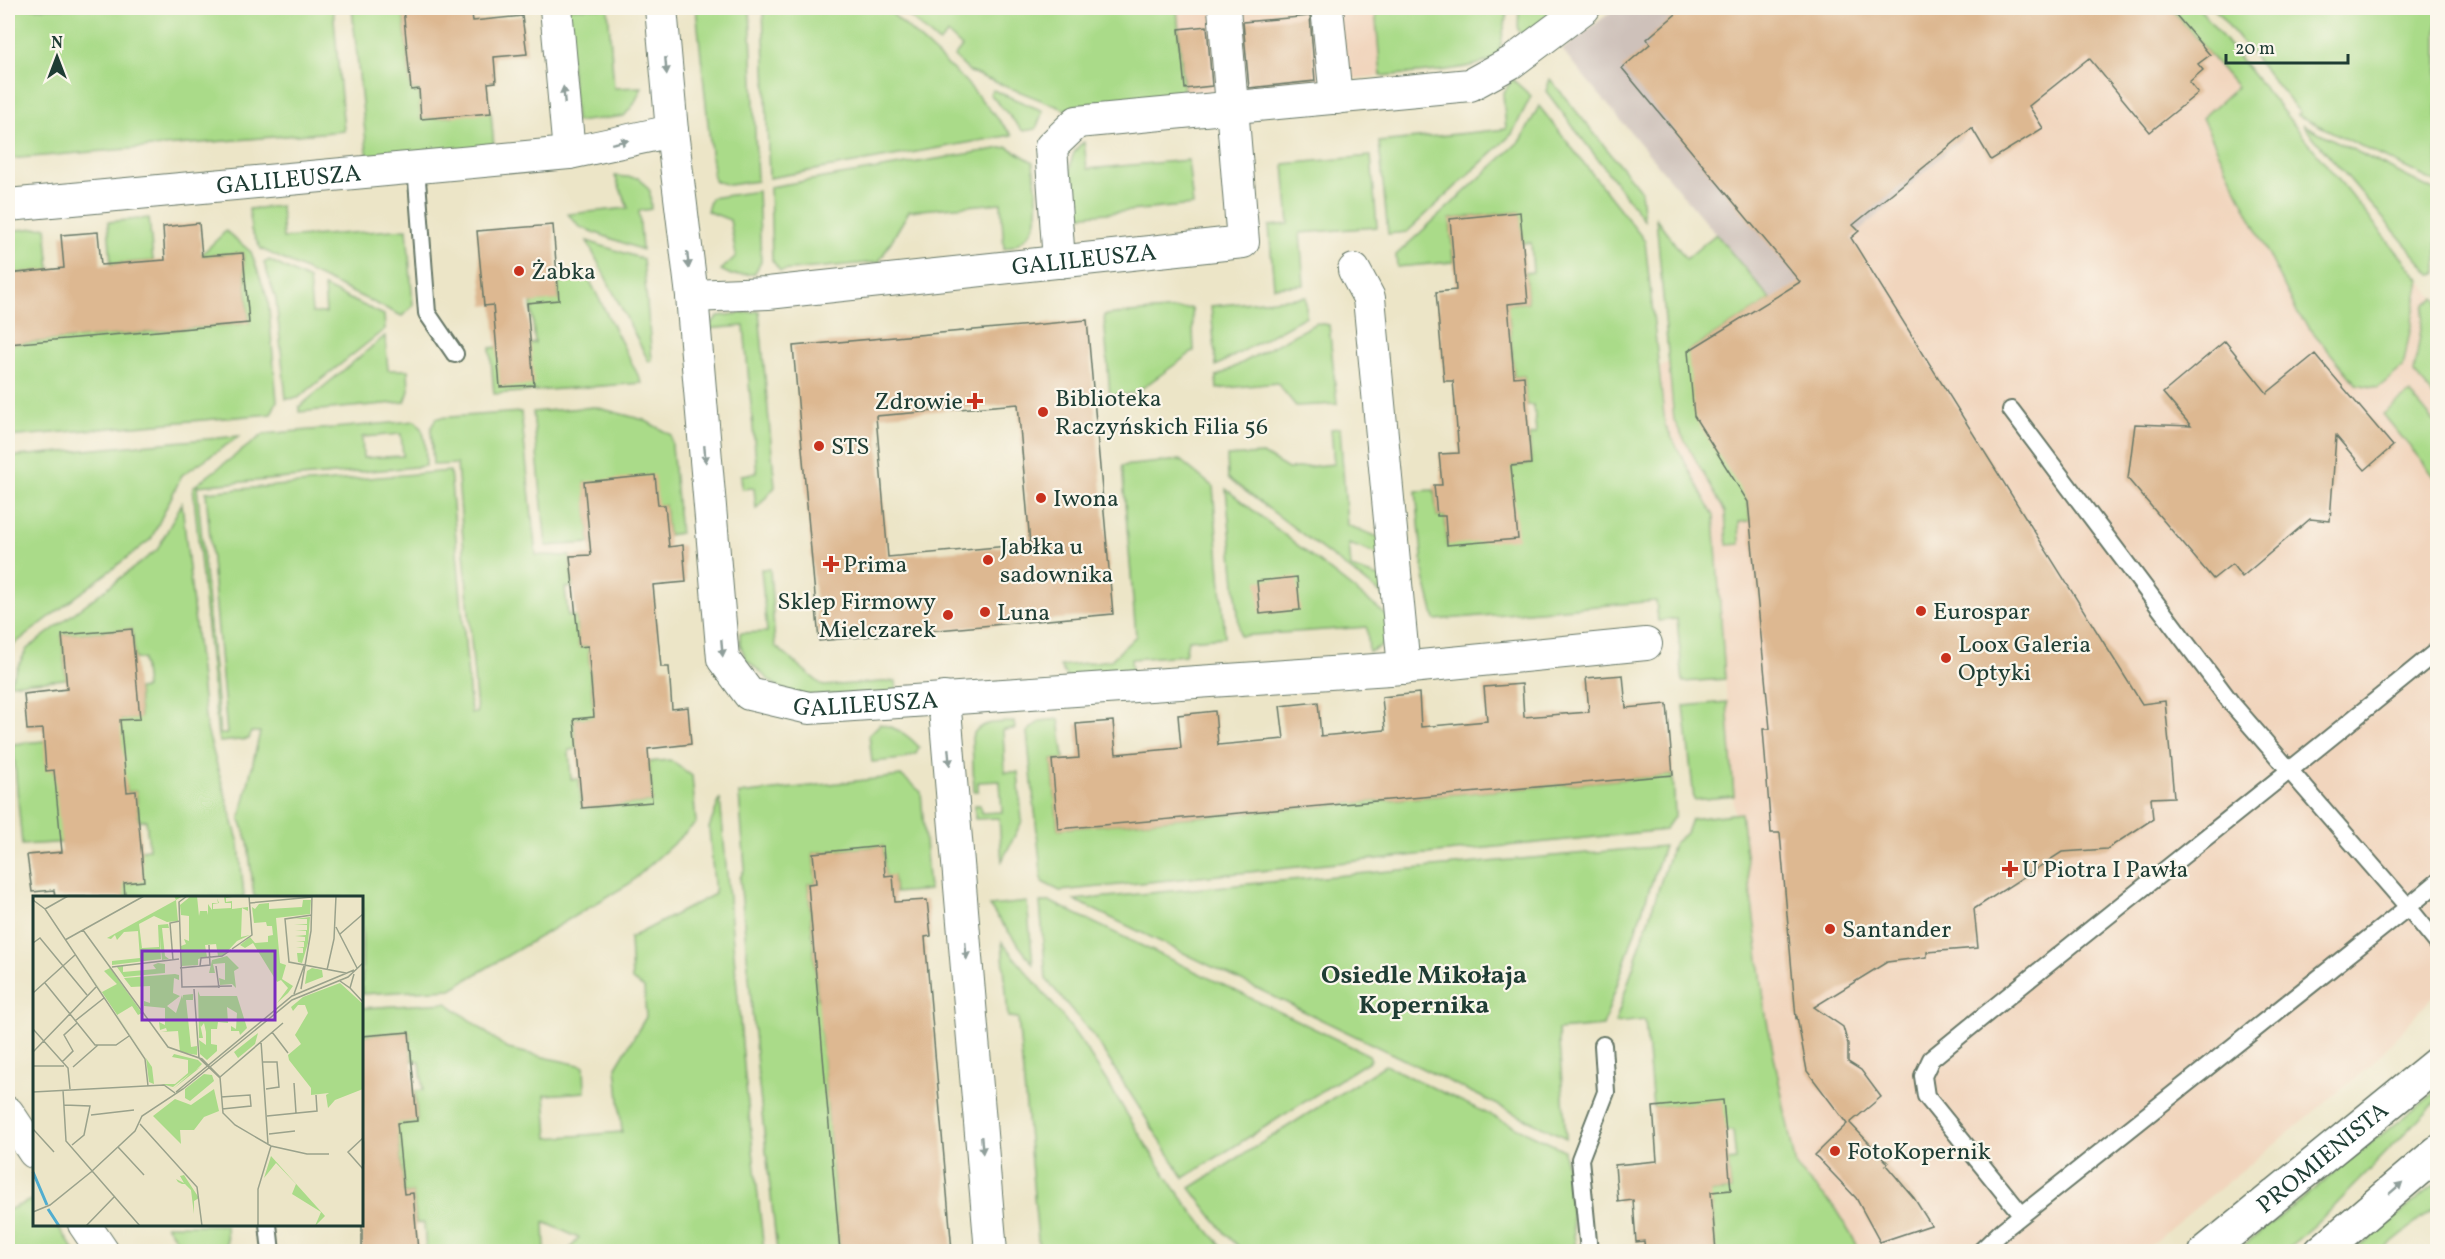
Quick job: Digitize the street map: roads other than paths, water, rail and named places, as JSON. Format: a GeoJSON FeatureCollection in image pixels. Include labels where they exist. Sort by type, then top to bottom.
{"type":"FeatureCollection","features":[{"type":"Feature","properties":{"kind":"street"},"geometry":{"type":"LineString","coordinates":[[556,8],[569,153]]}},
{"type":"Feature","properties":{"kind":"street","name":"GALILEUSZA"},"geometry":{"type":"LineString","coordinates":[[661,8],[672,131],[692,296],[723,659],[749,694],[809,708],[944,698],[991,1251]]}},
{"type":"Feature","properties":{"kind":"street","name":"GALILEUSZA"},"geometry":{"type":"LineString","coordinates":[[692,296],[768,293],[1243,242],[1224,8]]}},
{"type":"Feature","properties":{"kind":"street"},"geometry":{"type":"LineString","coordinates":[[1327,8],[1336,98]]}},
{"type":"Feature","properties":{"kind":"street"},"geometry":{"type":"LineString","coordinates":[[1059,262],[1051,147],[1077,122],[1470,85],[1512,62],[1584,8]]}},
{"type":"Feature","properties":{"kind":"street","name":"GALILEUSZA"},"geometry":{"type":"LineString","coordinates":[[8,205],[569,153],[672,131]]}},
{"type":"Feature","properties":{"kind":"street"},"geometry":{"type":"LineString","coordinates":[[1354,270],[1368,298],[1404,668]]}},
{"type":"Feature","properties":{"kind":"street"},"geometry":{"type":"LineString","coordinates":[[944,698],[1404,668],[1646,644]]}},
{"type":"Feature","properties":{"kind":"street","name":"PROMIENISTA"},"geometry":{"type":"LineString","coordinates":[[2206,1251],[2438,1063]]}},
{"type":"Feature","properties":{"kind":"street"},"geometry":{"type":"LineString","coordinates":[[8,1113],[33,1150]]}},
{"type":"Feature","properties":{"kind":"street"},"geometry":{"type":"LineString","coordinates":[[2321,1251],[2438,1152]]}},
{"type":"Feature","properties":{"kind":"street"},"geometry":{"type":"LineString","coordinates":[[85,1226],[103,1251]]}},
{"type":"Feature","properties":{"kind":"lane"},"geometry":{"type":"LineString","coordinates":[[416,167],[427,313],[454,354]]}},
{"type":"Feature","properties":{"kind":"lane"},"geometry":{"type":"LineString","coordinates":[[2011,410],[2232,704],[2438,944]]}},
{"type":"Feature","properties":{"kind":"lane"},"geometry":{"type":"LineString","coordinates":[[2022,1215],[1926,1096],[1923,1076],[1931,1059],[2065,948],[2291,771],[2438,650]]}},
{"type":"Feature","properties":{"kind":"lane"},"geometry":{"type":"LineString","coordinates":[[1980,1251],[2438,882]]}},
{"type":"Feature","properties":{"kind":"lane"},"geometry":{"type":"LineString","coordinates":[[1589,1251],[1580,1159],[1606,1092],[1603,1045]]}},
{"type":"Feature","properties":{"kind":"lane"},"geometry":{"type":"LineString","coordinates":[[268,1226],[271,1251]]}},
{"type":"Feature","properties":{"kind":"place","name":"Żabka"},"geometry":{"type":"Point","coordinates":[519,271]}},
{"type":"Feature","properties":{"kind":"place","name":"Zdrowie"},"geometry":{"type":"Point","coordinates":[975,401]}},
{"type":"Feature","properties":{"kind":"place","name":"Biblioteka Raczyńskich Filia 56"},"geometry":{"type":"Point","coordinates":[1043,412]}},
{"type":"Feature","properties":{"kind":"place","name":"STS"},"geometry":{"type":"Point","coordinates":[819,446]}},
{"type":"Feature","properties":{"kind":"place","name":"Iwona"},"geometry":{"type":"Point","coordinates":[1041,498]}},
{"type":"Feature","properties":{"kind":"place","name":"Jabłka u sadownika"},"geometry":{"type":"Point","coordinates":[988,560]}},
{"type":"Feature","properties":{"kind":"place","name":"Prima"},"geometry":{"type":"Point","coordinates":[831,564]}},
{"type":"Feature","properties":{"kind":"place","name":"Eurospar"},"geometry":{"type":"Point","coordinates":[1921,611]}},
{"type":"Feature","properties":{"kind":"place","name":"Luna"},"geometry":{"type":"Point","coordinates":[985,612]}},
{"type":"Feature","properties":{"kind":"place","name":"Sklep Firmowy Mielczarek"},"geometry":{"type":"Point","coordinates":[948,615]}},
{"type":"Feature","properties":{"kind":"place","name":"Loox Galeria Optyki"},"geometry":{"type":"Point","coordinates":[1946,658]}},
{"type":"Feature","properties":{"kind":"place","name":"U Piotra I Pawła"},"geometry":{"type":"Point","coordinates":[2010,869]}},
{"type":"Feature","properties":{"kind":"place","name":"Santander"},"geometry":{"type":"Point","coordinates":[1830,929]}},
{"type":"Feature","properties":{"kind":"place","name":"FotoKopernik"},"geometry":{"type":"Point","coordinates":[1835,1151]}},
{"type":"Feature","properties":{"kind":"district","name":"Osiedle Mikołaja Kopernika"},"geometry":{"type":"Point","coordinates":[1424,989]}}]}
